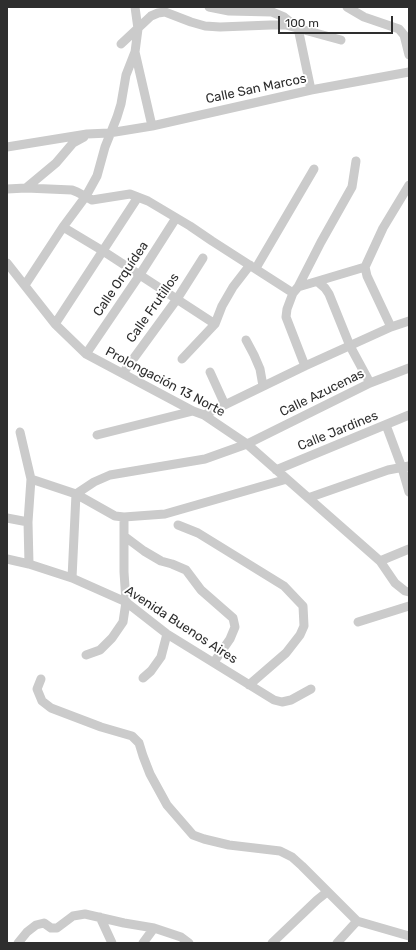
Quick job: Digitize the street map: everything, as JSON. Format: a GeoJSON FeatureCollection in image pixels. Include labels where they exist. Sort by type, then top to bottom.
{"type":"FeatureCollection","features":[{"type":"Feature","properties":{"kind":"street"},"geometry":{"type":"LineString","coordinates":[[25,285],[63,227],[86,196],[97,176],[109,133],[117,117],[121,104],[126,75],[134,52],[138,29],[135,7]]}},
{"type":"Feature","properties":{"kind":"street"},"geometry":{"type":"LineString","coordinates":[[209,7],[230,11],[272,12],[284,17],[298,28],[311,90]]}},
{"type":"Feature","properties":{"kind":"street"},"geometry":{"type":"LineString","coordinates":[[347,7],[364,18],[399,30],[404,35],[409,55]]}},
{"type":"Feature","properties":{"kind":"street"},"geometry":{"type":"LineString","coordinates":[[121,44],[151,16],[165,12],[205,26],[242,27],[286,25],[341,40]]}},
{"type":"Feature","properties":{"kind":"street"},"geometry":{"type":"LineString","coordinates":[[134,52],[152,126]]}},
{"type":"Feature","properties":{"kind":"street","name":"Calle San Marcos"},"geometry":{"type":"LineString","coordinates":[[7,147],[87,134],[109,133],[152,126],[311,90],[409,72]]}},
{"type":"Feature","properties":{"kind":"street"},"geometry":{"type":"LineString","coordinates":[[26,188],[56,163],[73,143],[87,134]]}},
{"type":"Feature","properties":{"kind":"street"},"geometry":{"type":"LineString","coordinates":[[305,366],[286,317],[287,309],[295,290],[320,242],[352,187],[356,161]]}},
{"type":"Feature","properties":{"kind":"street"},"geometry":{"type":"LineString","coordinates":[[182,359],[214,324],[233,287],[253,267],[314,169]]}},
{"type":"Feature","properties":{"kind":"street"},"geometry":{"type":"LineString","coordinates":[[391,327],[367,276],[365,267],[384,228],[409,185]]}},
{"type":"Feature","properties":{"kind":"street"},"geometry":{"type":"LineString","coordinates":[[7,189],[26,188],[72,190],[92,200],[130,194],[148,201],[253,267],[295,290],[365,267]]}},
{"type":"Feature","properties":{"kind":"street"},"geometry":{"type":"LineString","coordinates":[[55,324],[138,198]]}},
{"type":"Feature","properties":{"kind":"street","name":"Calle Orquídea"},"geometry":{"type":"LineString","coordinates":[[86,354],[176,218]]}},
{"type":"Feature","properties":{"kind":"street"},"geometry":{"type":"LineString","coordinates":[[63,227],[103,251],[214,324]]}},
{"type":"Feature","properties":{"kind":"street","name":"Calle Frutillos"},"geometry":{"type":"LineString","coordinates":[[123,373],[177,299],[203,258]]}},
{"type":"Feature","properties":{"kind":"street","name":"Prolongación 13 Norte"},"geometry":{"type":"LineString","coordinates":[[7,263],[55,324],[86,354],[193,411],[204,415],[247,444],[380,561],[394,583],[404,591],[409,592]]}},
{"type":"Feature","properties":{"kind":"street"},"geometry":{"type":"LineString","coordinates":[[318,282],[329,294],[350,346],[370,383]]}},
{"type":"Feature","properties":{"kind":"street"},"geometry":{"type":"LineString","coordinates":[[204,415],[305,366],[391,327],[409,321]]}},
{"type":"Feature","properties":{"kind":"street"},"geometry":{"type":"LineString","coordinates":[[246,340],[260,369],[263,386]]}},
{"type":"Feature","properties":{"kind":"street","name":"Calle Azucenas"},"geometry":{"type":"LineString","coordinates":[[76,494],[94,482],[110,475],[205,459],[247,444],[370,383],[409,368]]}},
{"type":"Feature","properties":{"kind":"street"},"geometry":{"type":"LineString","coordinates":[[210,372],[225,405]]}},
{"type":"Feature","properties":{"kind":"street"},"geometry":{"type":"LineString","coordinates":[[97,435],[193,411]]}},
{"type":"Feature","properties":{"kind":"street","name":"Calle Jardines"},"geometry":{"type":"LineString","coordinates":[[276,470],[409,415]]}},
{"type":"Feature","properties":{"kind":"street"},"geometry":{"type":"LineString","coordinates":[[386,425],[406,467],[409,492]]}},
{"type":"Feature","properties":{"kind":"street"},"geometry":{"type":"LineString","coordinates":[[20,432],[31,479],[28,522],[29,564]]}},
{"type":"Feature","properties":{"kind":"street"},"geometry":{"type":"LineString","coordinates":[[308,498],[388,470],[406,467]]}},
{"type":"Feature","properties":{"kind":"street"},"geometry":{"type":"LineString","coordinates":[[31,479],[76,494],[115,516],[124,517],[165,514],[288,479]]}},
{"type":"Feature","properties":{"kind":"street"},"geometry":{"type":"LineString","coordinates":[[72,578],[76,494]]}},
{"type":"Feature","properties":{"kind":"street"},"geometry":{"type":"LineString","coordinates":[[86,655],[100,650],[112,638],[123,622],[126,602],[124,572],[124,517]]}},
{"type":"Feature","properties":{"kind":"street"},"geometry":{"type":"LineString","coordinates":[[7,518],[28,522]]}},
{"type":"Feature","properties":{"kind":"street"},"geometry":{"type":"LineString","coordinates":[[178,525],[198,533],[284,586],[303,606],[304,626],[300,635],[286,653],[249,686]]}},
{"type":"Feature","properties":{"kind":"street"},"geometry":{"type":"LineString","coordinates":[[124,536],[144,551],[161,561],[186,570],[201,590],[233,618],[235,627],[230,639],[214,662]]}},
{"type":"Feature","properties":{"kind":"street"},"geometry":{"type":"LineString","coordinates":[[380,561],[409,549]]}},
{"type":"Feature","properties":{"kind":"street","name":"Avenida Buenos Aires"},"geometry":{"type":"LineString","coordinates":[[7,559],[29,564],[72,578],[126,602],[167,634],[214,662],[249,686],[274,700],[282,702],[290,700],[311,689]]}},
{"type":"Feature","properties":{"kind":"street"},"geometry":{"type":"LineString","coordinates":[[358,622],[409,606]]}},
{"type":"Feature","properties":{"kind":"street"},"geometry":{"type":"LineString","coordinates":[[143,678],[151,671],[161,656],[167,634]]}},
{"type":"Feature","properties":{"kind":"street"},"geometry":{"type":"LineString","coordinates":[[41,679],[37,689],[42,701],[51,708],[101,727],[132,736],[139,743],[142,756],[150,774],[167,805],[193,835],[228,845],[280,852],[292,857],[357,921],[408,936]]}},
{"type":"Feature","properties":{"kind":"street"},"geometry":{"type":"LineString","coordinates":[[272,943],[316,900],[327,892]]}},
{"type":"Feature","properties":{"kind":"street"},"geometry":{"type":"LineString","coordinates":[[18,943],[27,932],[36,925],[44,923],[51,928],[57,928],[73,916],[85,914],[154,928],[180,937],[189,943]]}},
{"type":"Feature","properties":{"kind":"street"},"geometry":{"type":"LineString","coordinates":[[100,917],[112,943]]}},
{"type":"Feature","properties":{"kind":"street"},"geometry":{"type":"LineString","coordinates":[[338,943],[357,921]]}},
{"type":"Feature","properties":{"kind":"street"},"geometry":{"type":"LineString","coordinates":[[143,943],[154,928]]}},
{"type":"Feature","properties":{"kind":"street"},"geometry":{"type":"LineString","coordinates":[[398,943],[408,936]]}}]}
